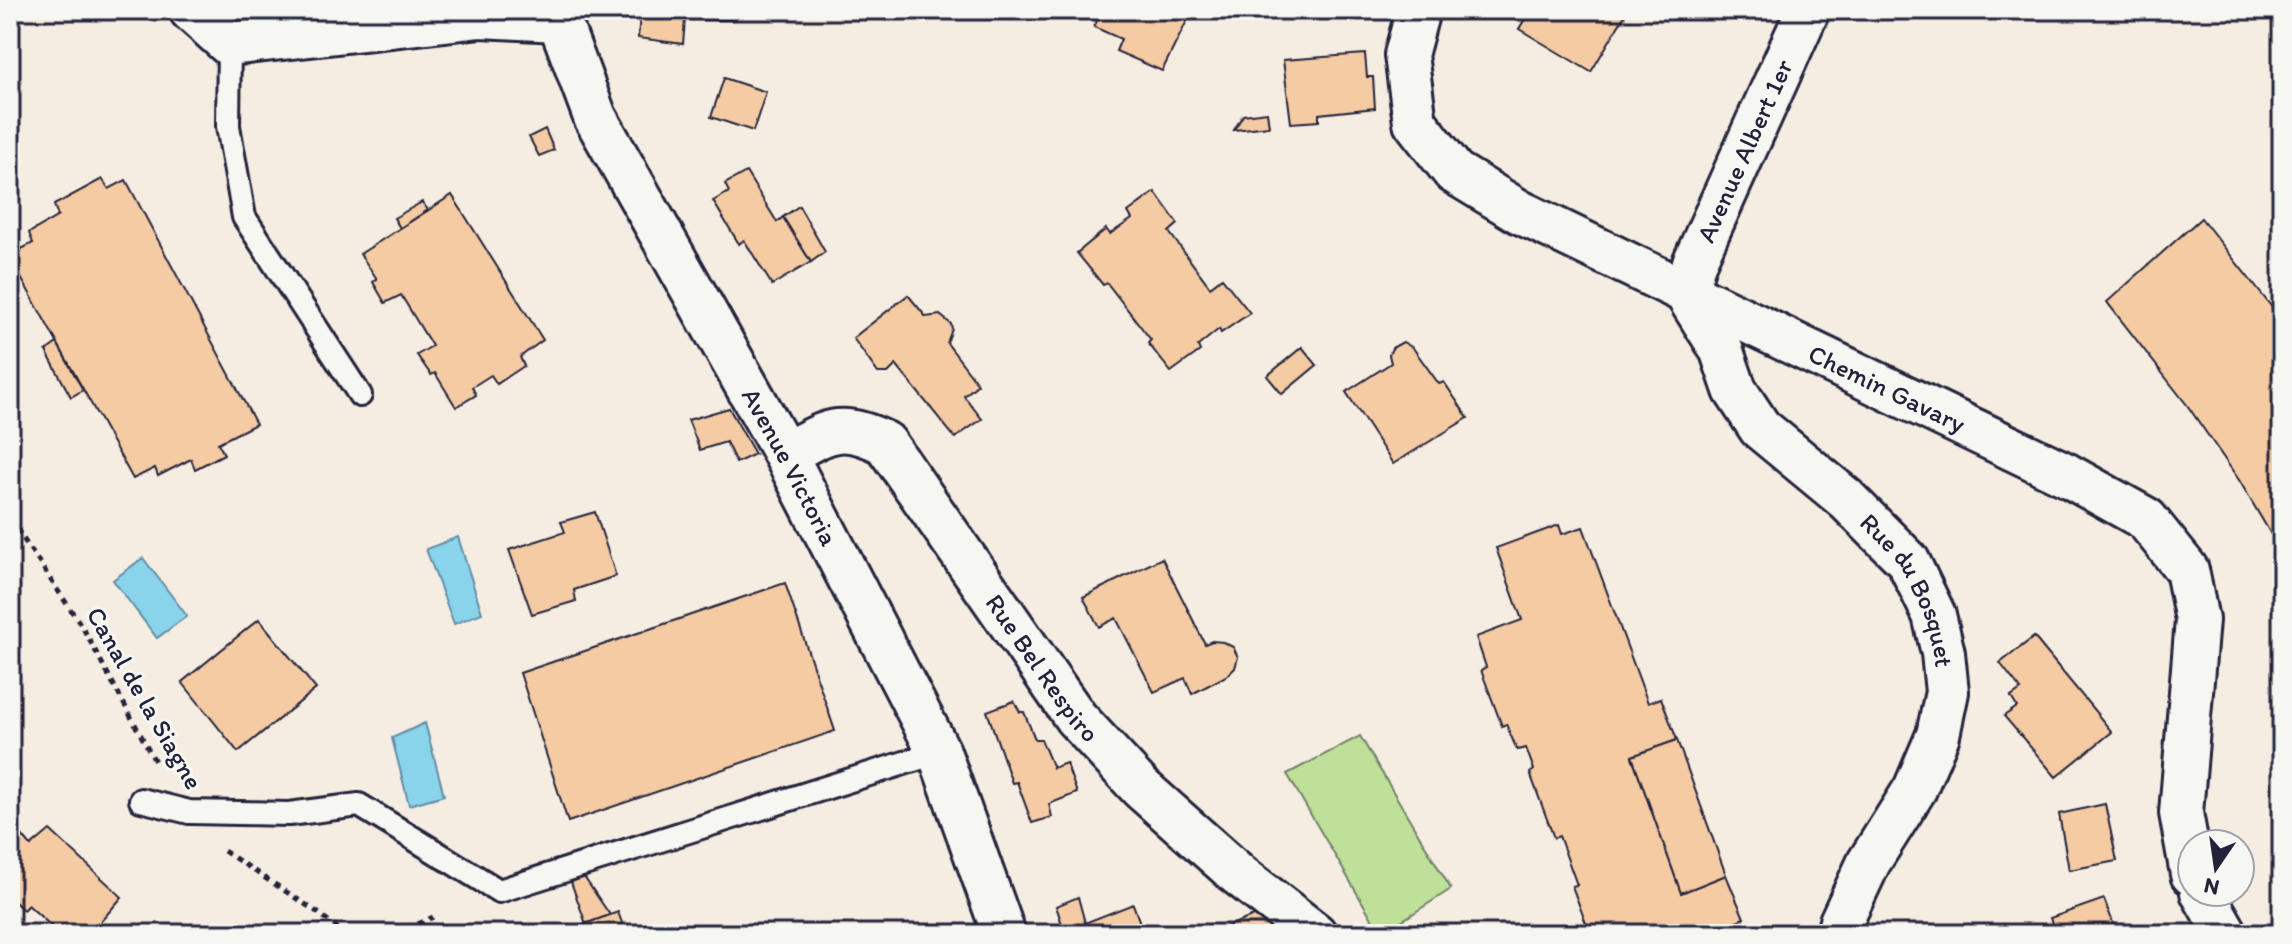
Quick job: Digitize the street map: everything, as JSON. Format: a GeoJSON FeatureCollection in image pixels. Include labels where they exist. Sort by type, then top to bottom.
{"type":"FeatureCollection","features":[{"type":"Feature","properties":{"kind":"street"},"geometry":{"type":"LineString","coordinates":[[191,10],[229,44],[481,16],[560,15]]}},
{"type":"Feature","properties":{"kind":"street","name":"Chemin Gavary"},"geometry":{"type":"LineString","coordinates":[[1418,10],[1406,55],[1415,122],[1454,172],[1520,212],[2067,475],[2146,519],[2187,570],[2197,620],[2181,813],[2184,828]]}},
{"type":"Feature","properties":{"kind":"street","name":"Avenue Albert 1er"},"geometry":{"type":"LineString","coordinates":[[1686,293],[1694,263],[1808,10]]}},
{"type":"Feature","properties":{"kind":"street","name":"Avenue Victoria"},"geometry":{"type":"LineString","coordinates":[[560,15],[595,117],[785,454],[939,752],[1004,934]]}},
{"type":"Feature","properties":{"kind":"street","name":"Rue du Bosquet"},"geometry":{"type":"LineString","coordinates":[[1686,293],[1721,349],[1735,390],[1760,428],[1846,499],[1908,561],[1934,615],[1943,653],[1947,692],[1938,735],[1915,789],[1869,862],[1838,934]]}},
{"type":"Feature","properties":{"kind":"street","name":"Rue Bel Respiro"},"geometry":{"type":"LineString","coordinates":[[785,454],[830,431],[861,431],[885,443],[1076,718],[1141,788],[1239,875],[1315,934]]}},
{"type":"Feature","properties":{"kind":"street"},"geometry":{"type":"LineString","coordinates":[[2211,908],[2226,934]]}},
{"type":"Feature","properties":{"kind":"lane"},"geometry":{"type":"LineString","coordinates":[[229,44],[228,126],[244,217],[360,395]]}},
{"type":"Feature","properties":{"kind":"lane"},"geometry":{"type":"LineString","coordinates":[[141,800],[189,812],[289,814],[359,805],[499,891],[939,752]]}},
{"type":"Feature","properties":{"kind":"path","name":"Canal de la Siagne"},"geometry":{"type":"LineString","coordinates":[[10,519],[83,628],[146,748],[215,845],[345,934]]}},
{"type":"Feature","properties":{"kind":"path"},"geometry":{"type":"LineString","coordinates":[[396,934],[433,917]]}},
{"type":"Feature","properties":{"kind":"green space"},"geometry":{"type":"Polygon","coordinates":[[[1360,736],[1451,889],[1381,934],[1287,774],[1360,736]]]}},
{"type":"Feature","properties":{"kind":"water"},"geometry":{"type":"Polygon","coordinates":[[[458,537],[482,613],[454,624],[426,549],[458,537]]]}},
{"type":"Feature","properties":{"kind":"water"},"geometry":{"type":"Polygon","coordinates":[[[143,558],[187,616],[157,638],[113,580],[143,558]]]}},
{"type":"Feature","properties":{"kind":"water"},"geometry":{"type":"Polygon","coordinates":[[[425,723],[444,795],[409,805],[392,738],[425,723]]]}},
{"type":"Feature","properties":{"kind":"building"},"geometry":{"type":"Polygon","coordinates":[[[631,10],[732,10],[731,20],[685,20],[683,44],[638,38],[640,15],[630,15],[631,10]]]}},
{"type":"Feature","properties":{"kind":"building"},"geometry":{"type":"Polygon","coordinates":[[[1102,10],[1180,10],[1190,15],[1162,71],[1116,51],[1121,39],[1094,27],[1102,10]]]}},
{"type":"Feature","properties":{"kind":"building"},"geometry":{"type":"Polygon","coordinates":[[[1530,10],[1628,10],[1591,72],[1519,29],[1530,10]]]}},
{"type":"Feature","properties":{"kind":"building"},"geometry":{"type":"Polygon","coordinates":[[[1365,54],[1367,77],[1373,77],[1375,108],[1319,114],[1319,121],[1291,123],[1283,60],[1365,54]]]}},
{"type":"Feature","properties":{"kind":"building"},"geometry":{"type":"Polygon","coordinates":[[[724,78],[766,92],[753,131],[711,117],[724,78]]]}},
{"type":"Feature","properties":{"kind":"building"},"geometry":{"type":"Polygon","coordinates":[[[1267,112],[1269,126],[1234,130],[1243,115],[1267,112]]]}},
{"type":"Feature","properties":{"kind":"building"},"geometry":{"type":"Polygon","coordinates":[[[545,129],[554,150],[539,156],[529,137],[545,129]]]}},
{"type":"Feature","properties":{"kind":"building"},"geometry":{"type":"Polygon","coordinates":[[[746,172],[777,222],[783,217],[811,262],[772,285],[744,240],[739,244],[713,201],[729,192],[725,184],[746,172]]]}},
{"type":"Feature","properties":{"kind":"building"},"geometry":{"type":"Polygon","coordinates":[[[102,179],[109,189],[126,180],[256,424],[218,443],[224,454],[195,469],[191,459],[158,476],[155,468],[133,479],[10,258],[10,255],[33,243],[29,233],[58,216],[54,205],[102,179]]]}},
{"type":"Feature","properties":{"kind":"building"},"geometry":{"type":"Polygon","coordinates":[[[1155,192],[1178,224],[1169,232],[1210,287],[1222,278],[1250,313],[1221,333],[1219,329],[1198,346],[1200,351],[1171,372],[1148,343],[1151,340],[1107,283],[1103,285],[1077,253],[1106,229],[1110,234],[1132,219],[1128,212],[1155,192]]]}},
{"type":"Feature","properties":{"kind":"building"},"geometry":{"type":"Polygon","coordinates":[[[452,195],[543,340],[520,357],[524,366],[497,384],[491,375],[472,387],[476,395],[456,407],[435,373],[431,375],[417,355],[432,346],[401,295],[385,303],[373,282],[377,279],[360,254],[452,195]]]}},
{"type":"Feature","properties":{"kind":"building"},"geometry":{"type":"Polygon","coordinates":[[[422,202],[428,210],[400,228],[394,218],[422,202]]]}},
{"type":"Feature","properties":{"kind":"building"},"geometry":{"type":"Polygon","coordinates":[[[799,206],[825,252],[811,262],[783,217],[799,206]]]}},
{"type":"Feature","properties":{"kind":"building"},"geometry":{"type":"Polygon","coordinates":[[[2201,218],[2282,320],[2282,553],[2239,480],[2187,405],[2107,302],[2201,218]]]}},
{"type":"Feature","properties":{"kind":"building"},"geometry":{"type":"Polygon","coordinates":[[[908,295],[926,317],[940,315],[951,324],[947,343],[978,384],[964,396],[982,419],[955,438],[896,365],[888,373],[878,373],[853,338],[908,295]]]}},
{"type":"Feature","properties":{"kind":"building"},"geometry":{"type":"Polygon","coordinates":[[[1403,342],[1413,348],[1439,384],[1444,382],[1468,418],[1393,464],[1346,392],[1391,363],[1389,355],[1392,348],[1403,342]]]}},
{"type":"Feature","properties":{"kind":"building"},"geometry":{"type":"Polygon","coordinates":[[[57,343],[83,390],[71,397],[46,351],[57,343]]]}},
{"type":"Feature","properties":{"kind":"building"},"geometry":{"type":"Polygon","coordinates":[[[1302,347],[1317,365],[1282,394],[1267,376],[1302,347]]]}},
{"type":"Feature","properties":{"kind":"building"},"geometry":{"type":"Polygon","coordinates":[[[729,408],[755,454],[736,463],[726,442],[700,450],[688,420],[729,408]]]}},
{"type":"Feature","properties":{"kind":"building"},"geometry":{"type":"Polygon","coordinates":[[[595,512],[616,576],[574,590],[576,601],[532,614],[509,550],[565,532],[561,522],[595,512]]]}},
{"type":"Feature","properties":{"kind":"building"},"geometry":{"type":"Polygon","coordinates":[[[1559,525],[1562,534],[1583,527],[1648,703],[1661,698],[1677,740],[1632,756],[1681,893],[1726,875],[1744,918],[1730,924],[1734,934],[1590,934],[1572,886],[1577,885],[1559,836],[1554,838],[1530,773],[1534,770],[1526,748],[1517,750],[1506,724],[1502,726],[1481,670],[1486,667],[1476,637],[1522,620],[1496,548],[1559,525]]]}},
{"type":"Feature","properties":{"kind":"building"},"geometry":{"type":"Polygon","coordinates":[[[1162,558],[1205,644],[1223,642],[1233,647],[1238,657],[1235,668],[1228,675],[1192,694],[1185,678],[1154,692],[1116,618],[1099,627],[1083,597],[1162,558]]]}},
{"type":"Feature","properties":{"kind":"building"},"geometry":{"type":"Polygon","coordinates":[[[785,583],[835,731],[568,822],[520,673],[785,583]]]}},
{"type":"Feature","properties":{"kind":"building"},"geometry":{"type":"Polygon","coordinates":[[[259,619],[316,689],[238,752],[182,682],[259,619]]]}},
{"type":"Feature","properties":{"kind":"building"},"geometry":{"type":"Polygon","coordinates":[[[2034,637],[2112,732],[2056,777],[2004,716],[2017,707],[2011,697],[2021,690],[2000,663],[2034,637]]]}},
{"type":"Feature","properties":{"kind":"building"},"geometry":{"type":"Polygon","coordinates":[[[1014,701],[1020,712],[1024,712],[1035,739],[1041,739],[1053,768],[1066,763],[1077,793],[1049,804],[1052,817],[1032,823],[1017,782],[1012,783],[987,711],[1014,701]]]}},
{"type":"Feature","properties":{"kind":"building"},"geometry":{"type":"Polygon","coordinates":[[[1677,740],[1726,875],[1681,893],[1632,756],[1677,740]]]}},
{"type":"Feature","properties":{"kind":"building"},"geometry":{"type":"Polygon","coordinates":[[[2105,804],[2117,861],[2069,870],[2059,814],[2105,804]]]}},
{"type":"Feature","properties":{"kind":"building"},"geometry":{"type":"Polygon","coordinates":[[[10,821],[31,846],[50,830],[122,897],[90,934],[60,934],[28,905],[23,910],[10,897],[10,821]]]}},
{"type":"Feature","properties":{"kind":"building"},"geometry":{"type":"Polygon","coordinates":[[[584,877],[610,915],[586,924],[571,882],[584,877]]]}},
{"type":"Feature","properties":{"kind":"building"},"geometry":{"type":"Polygon","coordinates":[[[1078,897],[1085,923],[1133,904],[1144,934],[1073,934],[1071,928],[1064,930],[1056,906],[1078,897]]]}},
{"type":"Feature","properties":{"kind":"building"},"geometry":{"type":"Polygon","coordinates":[[[2104,899],[2115,928],[2121,925],[2124,934],[2056,934],[2050,918],[2104,899]]]}},
{"type":"Feature","properties":{"kind":"building"},"geometry":{"type":"Polygon","coordinates":[[[618,912],[626,934],[556,934],[610,915],[618,912]]]}},
{"type":"Feature","properties":{"kind":"building"},"geometry":{"type":"Polygon","coordinates":[[[1262,913],[1286,934],[1227,934],[1225,927],[1262,913]]]}}]}
